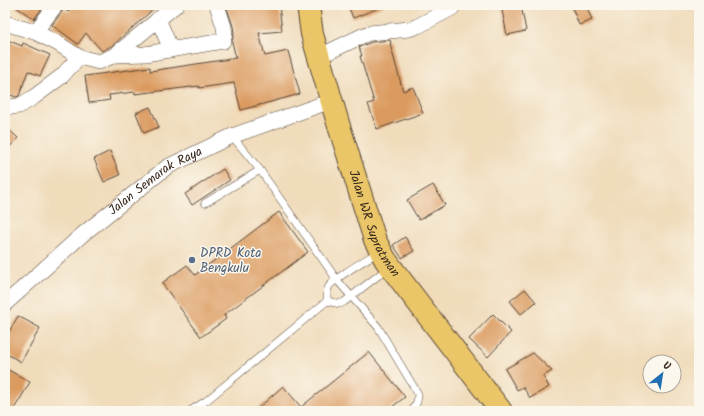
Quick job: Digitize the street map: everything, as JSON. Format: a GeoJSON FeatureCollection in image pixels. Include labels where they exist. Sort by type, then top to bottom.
{"type":"FeatureCollection","features":[{"type":"Feature","properties":{"kind":"highway","name":"Jalan WR Supratman"},"geometry":{"type":"LineString","coordinates":[[308,5],[312,34],[318,57],[375,240],[385,259],[502,411]]}},
{"type":"Feature","properties":{"kind":"street"},"geometry":{"type":"LineString","coordinates":[[34,32],[56,5]]}},
{"type":"Feature","properties":{"kind":"street"},"geometry":{"type":"LineString","coordinates":[[5,23],[34,32],[57,43],[79,57],[99,62],[115,55],[176,5]]}},
{"type":"Feature","properties":{"kind":"street"},"geometry":{"type":"LineString","coordinates":[[115,55],[145,54],[223,41],[226,34],[217,5]]}},
{"type":"Feature","properties":{"kind":"street"},"geometry":{"type":"LineString","coordinates":[[318,57],[370,33],[409,29],[418,26],[452,8]]}},
{"type":"Feature","properties":{"kind":"street"},"geometry":{"type":"LineString","coordinates":[[158,20],[171,49]]}},
{"type":"Feature","properties":{"kind":"street"},"geometry":{"type":"LineString","coordinates":[[5,106],[19,106],[34,97],[62,76],[79,57]]}},
{"type":"Feature","properties":{"kind":"street","name":"Jalan Semarak Raya"},"geometry":{"type":"LineString","coordinates":[[5,304],[83,234],[167,166],[232,136],[331,101]]}},
{"type":"Feature","properties":{"kind":"lane"},"geometry":{"type":"LineString","coordinates":[[232,136],[260,170],[337,280],[378,327],[418,394],[418,402],[412,411]]}},
{"type":"Feature","properties":{"kind":"lane"},"geometry":{"type":"LineString","coordinates":[[205,203],[260,170]]}},
{"type":"Feature","properties":{"kind":"lane"},"geometry":{"type":"LineString","coordinates":[[190,411],[206,401],[327,301],[328,288],[333,282],[354,267],[385,259]]}},
{"type":"Feature","properties":{"kind":"lane"},"geometry":{"type":"LineString","coordinates":[[327,301],[340,304],[351,297],[385,259]]}},
{"type":"Feature","properties":{"kind":"building"},"geometry":{"type":"Polygon","coordinates":[[[13,5],[45,5],[34,19],[13,5]]]}},
{"type":"Feature","properties":{"kind":"building"},"geometry":{"type":"Polygon","coordinates":[[[74,5],[158,5],[113,45],[102,51],[86,33],[78,44],[52,25],[64,9],[68,12],[74,5]]]}},
{"type":"Feature","properties":{"kind":"building"},"geometry":{"type":"Polygon","coordinates":[[[226,5],[253,5],[254,8],[279,5],[282,31],[259,33],[265,56],[288,51],[300,94],[241,110],[234,83],[199,88],[199,86],[135,94],[135,92],[109,95],[110,100],[89,103],[85,76],[150,67],[150,71],[236,58],[232,42],[234,33],[233,26],[226,5]]]}},
{"type":"Feature","properties":{"kind":"building"},"geometry":{"type":"Polygon","coordinates":[[[348,5],[384,5],[384,6],[353,18],[348,5]]]}},
{"type":"Feature","properties":{"kind":"building"},"geometry":{"type":"Polygon","coordinates":[[[501,5],[521,5],[526,31],[507,35],[501,5]]]}},
{"type":"Feature","properties":{"kind":"building"},"geometry":{"type":"Polygon","coordinates":[[[571,5],[586,5],[592,20],[579,25],[571,5]]]}},
{"type":"Feature","properties":{"kind":"building"},"geometry":{"type":"Polygon","coordinates":[[[5,39],[22,46],[23,43],[50,55],[40,76],[28,71],[19,96],[16,97],[5,93],[5,39]]]}},
{"type":"Feature","properties":{"kind":"building"},"geometry":{"type":"Polygon","coordinates":[[[390,40],[403,91],[413,87],[423,113],[377,129],[368,104],[374,102],[360,56],[362,56],[359,47],[372,42],[390,40]]]}},
{"type":"Feature","properties":{"kind":"building"},"geometry":{"type":"Polygon","coordinates":[[[150,107],[159,127],[144,133],[136,113],[150,107]]]}},
{"type":"Feature","properties":{"kind":"building"},"geometry":{"type":"Polygon","coordinates":[[[5,126],[18,138],[5,152],[5,126]]]}},
{"type":"Feature","properties":{"kind":"building"},"geometry":{"type":"Polygon","coordinates":[[[110,151],[120,175],[104,182],[94,159],[110,151]]]}},
{"type":"Feature","properties":{"kind":"building"},"geometry":{"type":"Polygon","coordinates":[[[223,169],[230,180],[192,205],[185,194],[223,169]]]}},
{"type":"Feature","properties":{"kind":"building"},"geometry":{"type":"Polygon","coordinates":[[[433,185],[445,205],[419,220],[407,200],[433,185]]]}},
{"type":"Feature","properties":{"kind":"building"},"geometry":{"type":"Polygon","coordinates":[[[279,212],[308,252],[224,315],[226,319],[201,337],[162,283],[187,265],[195,275],[279,212]]]}},
{"type":"Feature","properties":{"kind":"building"},"geometry":{"type":"Polygon","coordinates":[[[405,237],[414,251],[402,258],[393,245],[405,237]]]}},
{"type":"Feature","properties":{"kind":"building"},"geometry":{"type":"Polygon","coordinates":[[[525,289],[536,302],[521,314],[510,301],[525,289]]]}},
{"type":"Feature","properties":{"kind":"building"},"geometry":{"type":"Polygon","coordinates":[[[493,314],[511,332],[488,357],[469,339],[493,314]]]}},
{"type":"Feature","properties":{"kind":"building"},"geometry":{"type":"Polygon","coordinates":[[[18,316],[40,328],[21,362],[5,353],[5,339],[18,316]]]}},
{"type":"Feature","properties":{"kind":"building"},"geometry":{"type":"Polygon","coordinates":[[[369,352],[405,397],[387,411],[255,411],[283,386],[301,407],[369,352]]]}},
{"type":"Feature","properties":{"kind":"building"},"geometry":{"type":"Polygon","coordinates":[[[533,353],[552,371],[543,376],[549,387],[530,398],[523,387],[517,390],[505,369],[533,353]]]}},
{"type":"Feature","properties":{"kind":"building"},"geometry":{"type":"Polygon","coordinates":[[[5,368],[30,382],[13,411],[5,411],[5,368]]]}},
{"type":"Feature","properties":{"kind":"place","name":"DPRD Kota Bengkulu"},"geometry":{"type":"Point","coordinates":[192,260]}}]}
